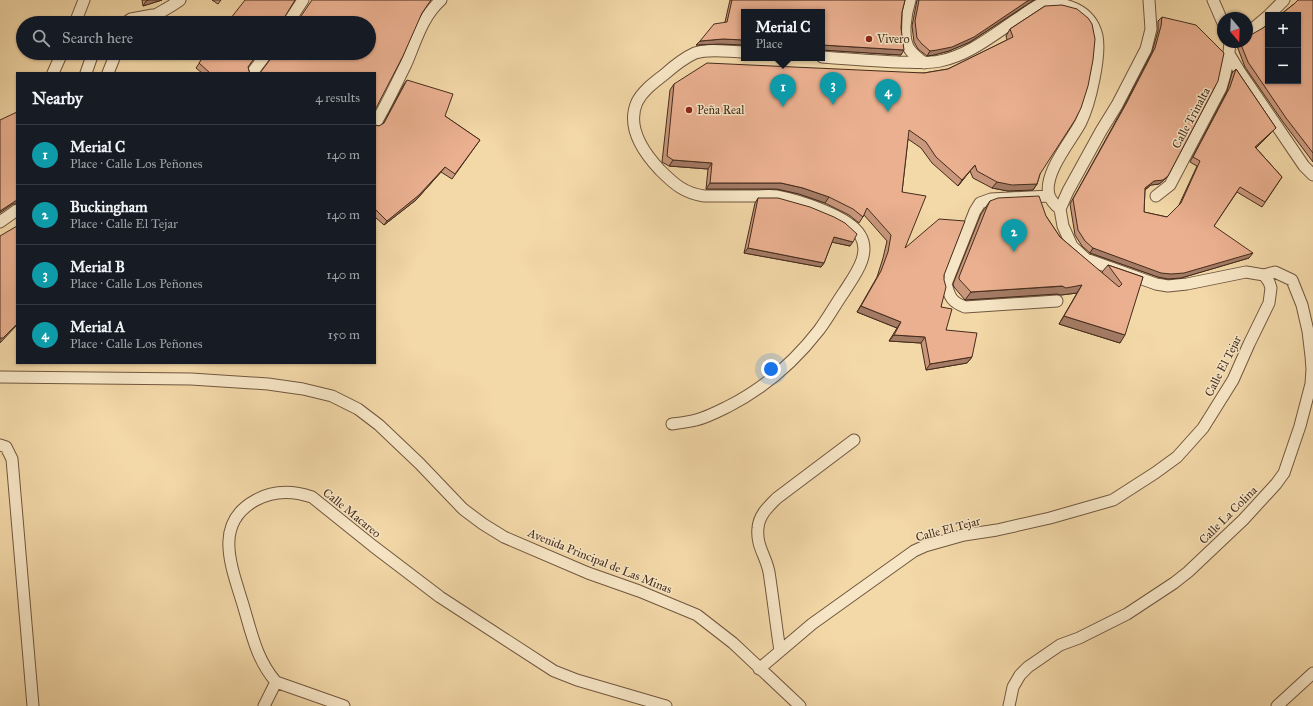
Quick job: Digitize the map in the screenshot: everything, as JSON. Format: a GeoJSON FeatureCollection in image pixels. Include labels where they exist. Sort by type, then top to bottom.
{"type":"FeatureCollection","features":[{"type":"Feature","properties":{"kind":"street"},"geometry":{"type":"LineString","coordinates":[[78,16],[84,0]]}},
{"type":"Feature","properties":{"kind":"street"},"geometry":{"type":"LineString","coordinates":[[148,16],[154,15],[180,0]]}},
{"type":"Feature","properties":{"kind":"street"},"geometry":{"type":"LineString","coordinates":[[293,16],[303,0]]}},
{"type":"Feature","properties":{"kind":"street"},"geometry":{"type":"LineString","coordinates":[[376,122],[399,79],[424,21],[430,12],[442,0]]}},
{"type":"Feature","properties":{"kind":"street"},"geometry":{"type":"LineString","coordinates":[[910,0],[907,10],[905,32],[908,48],[924,63]]}},
{"type":"Feature","properties":{"kind":"street"},"geometry":{"type":"LineString","coordinates":[[1149,0],[1151,29],[1146,49],[1117,105],[1068,191],[1060,209],[1063,226],[1072,246],[1086,258],[1156,284],[1168,286],[1187,284],[1246,272],[1264,275]]}},
{"type":"Feature","properties":{"kind":"street"},"geometry":{"type":"LineString","coordinates":[[1214,0],[1219,12]]}},
{"type":"Feature","properties":{"kind":"street"},"geometry":{"type":"LineString","coordinates":[[1271,12],[1284,0]]}},
{"type":"Feature","properties":{"kind":"street"},"geometry":{"type":"LineString","coordinates":[[825,57],[924,63],[952,58],[976,46],[1038,5],[1051,2],[1065,2],[1075,6],[1084,12],[1095,28],[1098,49],[1091,91],[1081,121],[1057,161],[1051,176],[1048,189],[1049,196],[1053,204],[1060,209]]}},
{"type":"Feature","properties":{"kind":"street"},"geometry":{"type":"LineString","coordinates":[[1253,27],[1265,18]]}},
{"type":"Feature","properties":{"kind":"street","name":"Calle Trinalta"},"geometry":{"type":"LineString","coordinates":[[1156,196],[1170,185],[1221,88],[1225,75],[1230,48]]}},
{"type":"Feature","properties":{"kind":"street"},"geometry":{"type":"LineString","coordinates":[[672,424],[709,416],[740,400],[760,388],[796,356],[822,326],[854,277],[860,265],[864,249],[860,234],[850,224],[838,216],[801,203],[776,196],[704,196],[692,194],[682,189],[665,174],[643,150],[635,129],[633,116],[637,103],[650,86],[681,61],[696,53],[709,51],[741,52]]}},
{"type":"Feature","properties":{"kind":"street"},"geometry":{"type":"LineString","coordinates":[[1229,54],[1304,166],[1313,175]]}},
{"type":"Feature","properties":{"kind":"street"},"geometry":{"type":"LineString","coordinates":[[54,72],[59,60]]}},
{"type":"Feature","properties":{"kind":"street"},"geometry":{"type":"LineString","coordinates":[[86,72],[91,60]]}},
{"type":"Feature","properties":{"kind":"street"},"geometry":{"type":"LineString","coordinates":[[108,72],[113,60]]}},
{"type":"Feature","properties":{"kind":"street"},"geometry":{"type":"LineString","coordinates":[[253,72],[262,60]]}},
{"type":"Feature","properties":{"kind":"street"},"geometry":{"type":"LineString","coordinates":[[1049,196],[991,199],[980,203],[975,211],[946,284],[949,296],[957,304],[966,307],[1057,301]]}},
{"type":"Feature","properties":{"kind":"street"},"geometry":{"type":"LineString","coordinates":[[0,222],[16,211]]}},
{"type":"Feature","properties":{"kind":"street","name":"Calle La Colina"},"geometry":{"type":"LineString","coordinates":[[1009,706],[1013,687],[1020,675],[1028,666],[1060,645],[1080,638],[1127,614],[1174,583],[1188,572],[1243,520],[1276,484],[1284,473],[1300,426],[1311,384],[1312,356],[1302,305],[1292,280],[1275,272],[1264,275]]}},
{"type":"Feature","properties":{"kind":"street","name":"Calle El Tejar"},"geometry":{"type":"LineString","coordinates":[[760,669],[812,624],[914,551],[925,546],[964,535],[997,530],[1050,518],[1113,500],[1177,457],[1203,428],[1233,380],[1269,303],[1271,288],[1264,275]]}},
{"type":"Feature","properties":{"kind":"street","name":"Avenida Principal de Las Minas"},"geometry":{"type":"LineString","coordinates":[[0,377],[190,379],[268,384],[302,389],[332,396],[358,409],[379,425],[420,464],[463,509],[483,524],[504,536],[588,573],[639,591],[697,615],[733,643],[800,706]]}},
{"type":"Feature","properties":{"kind":"street"},"geometry":{"type":"LineString","coordinates":[[780,651],[769,571],[758,539],[758,527],[761,517],[766,508],[777,498],[854,440]]}},
{"type":"Feature","properties":{"kind":"street"},"geometry":{"type":"LineString","coordinates":[[0,445],[6,447],[12,459],[33,706]]}},
{"type":"Feature","properties":{"kind":"street","name":"Calle Macareo"},"geometry":{"type":"LineString","coordinates":[[276,682],[269,674],[259,657],[253,640],[230,561],[229,536],[232,523],[239,513],[250,504],[263,496],[289,492],[300,493],[312,497],[440,597],[554,671],[577,680],[666,706]]}},
{"type":"Feature","properties":{"kind":"street"},"geometry":{"type":"LineString","coordinates":[[1276,706],[1313,673]]}},
{"type":"Feature","properties":{"kind":"street"},"geometry":{"type":"LineString","coordinates":[[264,706],[276,682],[344,706]]}},
{"type":"Feature","properties":{"kind":"building"},"geometry":{"type":"Polygon","coordinates":[[[245,0],[295,0],[285,16],[232,16],[245,0]]]}},
{"type":"Feature","properties":{"kind":"building"},"geometry":{"type":"Polygon","coordinates":[[[312,0],[431,0],[422,13],[403,56],[376,108],[376,72],[261,72],[270,60],[376,60],[376,16],[301,16],[312,0]]]}},
{"type":"Feature","properties":{"kind":"building"},"geometry":{"type":"Polygon","coordinates":[[[732,0],[905,0],[902,12],[901,28],[904,50],[825,45],[825,9],[741,9],[741,40],[723,39],[700,41],[714,24],[727,22],[732,0]]]}},
{"type":"Feature","properties":{"kind":"building"},"geometry":{"type":"Polygon","coordinates":[[[919,0],[1029,0],[974,37],[952,47],[930,51],[917,38],[915,21],[919,0]]]}},
{"type":"Feature","properties":{"kind":"building"},"geometry":{"type":"Polygon","coordinates":[[[1298,0],[1313,0],[1313,153],[1286,118],[1248,62],[1242,48],[1253,48],[1253,34],[1265,26],[1265,84],[1301,84],[1301,12],[1284,12],[1298,0]]]}},
{"type":"Feature","properties":{"kind":"building"},"geometry":{"type":"Polygon","coordinates":[[[1062,5],[1077,9],[1088,18],[1092,24],[1095,39],[1093,60],[1088,86],[1081,108],[1075,120],[1040,174],[1037,184],[1012,185],[997,182],[977,171],[975,165],[962,180],[936,157],[926,142],[909,130],[902,192],[926,196],[905,248],[939,219],[965,221],[944,275],[946,287],[941,307],[952,309],[946,330],[977,333],[972,357],[930,364],[925,337],[894,335],[901,322],[861,306],[881,271],[888,252],[891,235],[867,208],[863,217],[853,209],[829,197],[803,188],[781,183],[710,183],[712,163],[673,160],[667,156],[674,84],[707,63],[924,73],[948,69],[1013,37],[1010,29],[1045,6],[1062,5]]]}},
{"type":"Feature","properties":{"kind":"building"},"geometry":{"type":"Polygon","coordinates":[[[1162,17],[1196,25],[1217,46],[1217,48],[1224,53],[1218,81],[1168,176],[1163,180],[1154,181],[1145,188],[1144,212],[1167,217],[1181,203],[1200,161],[1193,157],[1230,87],[1236,69],[1276,128],[1255,147],[1282,177],[1265,202],[1240,187],[1214,226],[1253,253],[1184,273],[1171,274],[1161,273],[1093,248],[1085,241],[1078,230],[1073,199],[1126,104],[1155,48],[1162,17]]]}},
{"type":"Feature","properties":{"kind":"building"},"geometry":{"type":"Polygon","coordinates":[[[201,60],[253,60],[248,67],[250,72],[209,72],[199,63],[201,60]]]}},
{"type":"Feature","properties":{"kind":"building"},"geometry":{"type":"Polygon","coordinates":[[[407,80],[453,94],[445,116],[480,140],[455,174],[445,167],[419,195],[387,221],[376,210],[376,125],[379,126],[384,123],[407,80]]]}},
{"type":"Feature","properties":{"kind":"building"},"geometry":{"type":"Polygon","coordinates":[[[16,112],[16,201],[0,211],[0,120],[16,112]]]}},
{"type":"Feature","properties":{"kind":"building"},"geometry":{"type":"Polygon","coordinates":[[[1039,196],[1046,216],[1060,237],[1119,287],[1122,284],[1108,265],[1143,277],[1125,335],[1064,316],[1082,285],[1066,288],[1062,286],[971,292],[959,279],[990,201],[998,198],[1039,196]]]}},
{"type":"Feature","properties":{"kind":"building"},"geometry":{"type":"Polygon","coordinates":[[[758,198],[778,198],[810,207],[845,223],[857,234],[853,242],[834,237],[824,263],[748,248],[758,198]]]}},
{"type":"Feature","properties":{"kind":"building"},"geometry":{"type":"Polygon","coordinates":[[[16,227],[16,325],[3,338],[0,338],[0,236],[16,227]]]}},
{"type":"Feature","properties":{"kind":"place","name":"Vivero"},"geometry":{"type":"Point","coordinates":[869,39]}},
{"type":"Feature","properties":{"kind":"place","name":"Merial B"},"geometry":{"type":"Point","coordinates":[833,105]}},
{"type":"Feature","properties":{"kind":"place","name":"Merial C"},"geometry":{"type":"Point","coordinates":[783,107]}},
{"type":"Feature","properties":{"kind":"place","name":"Peña Real"},"geometry":{"type":"Point","coordinates":[689,110]}},
{"type":"Feature","properties":{"kind":"place","name":"Merial A"},"geometry":{"type":"Point","coordinates":[888,112]}},
{"type":"Feature","properties":{"kind":"place","name":"Buckingham"},"geometry":{"type":"Point","coordinates":[1014,252]}}]}
